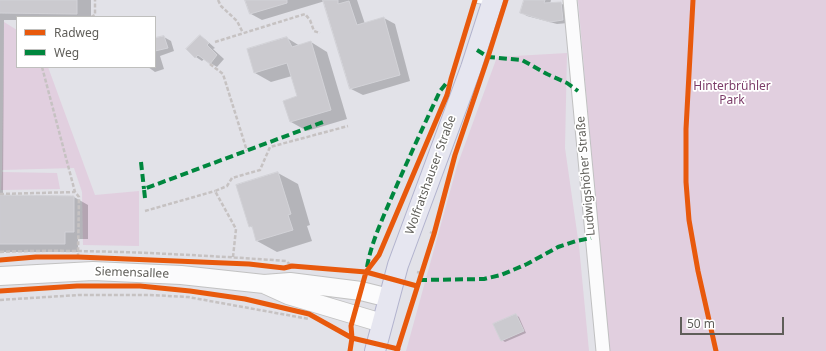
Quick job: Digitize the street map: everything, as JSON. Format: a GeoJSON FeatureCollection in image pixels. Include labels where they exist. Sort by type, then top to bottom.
{"type":"FeatureCollection","features":[{"type":"Feature","properties":{"kind":"main road","name":"Wolfratshauser Straße"},"geometry":{"type":"LineString","coordinates":[[375,351],[398,265],[471,68],[488,1]]}},
{"type":"Feature","properties":{"kind":"main road","name":"Siemensallee"},"geometry":{"type":"LineString","coordinates":[[0,276],[93,271],[181,274],[264,284],[290,282],[361,291],[389,298]]}},
{"type":"Feature","properties":{"kind":"main road","name":"Siemensallee"},"geometry":{"type":"LineString","coordinates":[[264,284],[288,295],[382,323]]}},
{"type":"Feature","properties":{"kind":"street","name":"Ludwigshöher Straße"},"geometry":{"type":"LineString","coordinates":[[570,0],[603,351]]}},
{"type":"Feature","properties":{"kind":"path"},"geometry":{"type":"LineString","coordinates":[[93,16],[95,15],[96,0]]}},
{"type":"Feature","properties":{"kind":"path"},"geometry":{"type":"LineString","coordinates":[[218,0],[221,6],[237,21],[243,33]]}},
{"type":"Feature","properties":{"kind":"path"},"geometry":{"type":"LineString","coordinates":[[215,42],[305,14],[310,20],[314,31],[320,33]]}},
{"type":"Feature","properties":{"kind":"path"},"geometry":{"type":"LineString","coordinates":[[210,64],[223,74],[247,150]]}},
{"type":"Feature","properties":{"kind":"path"},"geometry":{"type":"LineString","coordinates":[[42,68],[75,192],[79,197],[78,257]]}},
{"type":"Feature","properties":{"kind":"path"},"geometry":{"type":"LineString","coordinates":[[145,211],[215,191],[227,186],[232,178],[260,170],[270,146],[348,126]]}},
{"type":"Feature","properties":{"kind":"path"},"geometry":{"type":"LineString","coordinates":[[215,191],[236,229],[233,257]]}},
{"type":"Feature","properties":{"kind":"path"},"geometry":{"type":"LineString","coordinates":[[0,194],[75,192]]}},
{"type":"Feature","properties":{"kind":"path"},"geometry":{"type":"LineString","coordinates":[[430,232],[434,234]]}},
{"type":"Feature","properties":{"kind":"path"},"geometry":{"type":"LineString","coordinates":[[0,252],[35,250],[233,257],[286,261],[292,266]]}},
{"type":"Feature","properties":{"kind":"path"},"geometry":{"type":"LineString","coordinates":[[71,257],[85,258]]}},
{"type":"Feature","properties":{"kind":"path"},"geometry":{"type":"LineString","coordinates":[[211,262],[263,265]]}},
{"type":"Feature","properties":{"kind":"path"},"geometry":{"type":"LineString","coordinates":[[284,268],[292,266]]}},
{"type":"Feature","properties":{"kind":"path"},"geometry":{"type":"LineString","coordinates":[[417,272],[421,273]]}},
{"type":"Feature","properties":{"kind":"path"},"geometry":{"type":"LineString","coordinates":[[0,300],[78,295],[150,295],[188,297],[315,319]]}},
{"type":"Feature","properties":{"kind":"path"},"geometry":{"type":"LineString","coordinates":[[291,310],[309,314],[315,319]]}},
{"type":"Feature","properties":{"kind":"green space","name":"Hinterbrühler Park"},"geometry":{"type":"Polygon","coordinates":[[[578,0],[826,0],[826,351],[609,351],[578,0]]]}},
{"type":"Feature","properties":{"kind":"green space"},"geometry":{"type":"Polygon","coordinates":[[[4,22],[16,29],[16,68],[48,68],[95,195],[139,191],[139,246],[83,245],[82,192],[74,168],[2,170],[4,22]]]}},
{"type":"Feature","properties":{"kind":"green space"},"geometry":{"type":"Polygon","coordinates":[[[567,53],[565,148],[579,246],[589,351],[406,351],[457,166],[497,57],[567,53]]]}},
{"type":"Feature","properties":{"kind":"green space"},"geometry":{"type":"Polygon","coordinates":[[[2,172],[57,173],[60,189],[1,190],[2,172]]]}},
{"type":"Feature","properties":{"kind":"building"},"geometry":{"type":"Polygon","coordinates":[[[0,0],[77,0],[77,14],[0,13],[0,0]]]}},
{"type":"Feature","properties":{"kind":"building"},"geometry":{"type":"Polygon","coordinates":[[[245,0],[287,0],[287,3],[250,14],[245,0]]]}},
{"type":"Feature","properties":{"kind":"building"},"geometry":{"type":"Polygon","coordinates":[[[323,0],[338,0],[338,4],[349,1],[357,25],[384,17],[400,75],[350,89],[323,0]]]}},
{"type":"Feature","properties":{"kind":"building"},"geometry":{"type":"Polygon","coordinates":[[[524,0],[545,0],[544,3],[561,2],[563,20],[550,22],[520,13],[524,0]]]}},
{"type":"Feature","properties":{"kind":"building"},"geometry":{"type":"Polygon","coordinates":[[[200,35],[209,43],[207,45],[217,55],[210,64],[198,55],[195,58],[186,49],[200,35]]]}},
{"type":"Feature","properties":{"kind":"building"},"geometry":{"type":"Polygon","coordinates":[[[164,36],[168,48],[156,51],[156,38],[164,36]]]}},
{"type":"Feature","properties":{"kind":"building"},"geometry":{"type":"Polygon","coordinates":[[[287,37],[292,47],[311,41],[331,110],[290,122],[283,101],[297,96],[287,63],[254,73],[247,49],[287,37]]]}},
{"type":"Feature","properties":{"kind":"building"},"geometry":{"type":"Polygon","coordinates":[[[278,172],[291,214],[288,215],[293,230],[256,241],[252,226],[249,227],[236,185],[278,172]]]}},
{"type":"Feature","properties":{"kind":"building"},"geometry":{"type":"Polygon","coordinates":[[[0,195],[74,196],[74,232],[65,232],[65,244],[0,244],[0,195]]]}},
{"type":"Feature","properties":{"kind":"building"},"geometry":{"type":"Polygon","coordinates":[[[516,314],[524,331],[501,341],[493,324],[516,314]]]}},
{"type":"Feature","properties":{"kind":"marked path"},"geometry":{"type":"LineString","coordinates":[[477,50],[488,57],[522,60],[567,83],[578,91]]}},
{"type":"Feature","properties":{"kind":"marked path"},"geometry":{"type":"LineString","coordinates":[[367,267],[374,242],[390,201],[440,91],[448,81]]}},
{"type":"Feature","properties":{"kind":"marked path"},"geometry":{"type":"LineString","coordinates":[[145,198],[144,189],[326,121]]}},
{"type":"Feature","properties":{"kind":"marked path"},"geometry":{"type":"LineString","coordinates":[[141,162],[144,189]]}},
{"type":"Feature","properties":{"kind":"marked path"},"geometry":{"type":"LineString","coordinates":[[419,280],[484,279],[501,275],[527,264],[558,247],[591,238]]}},
{"type":"Feature","properties":{"kind":"cycle path"},"geometry":{"type":"LineString","coordinates":[[350,351],[352,338],[351,326],[366,272],[379,255],[447,95],[475,0]]}},
{"type":"Feature","properties":{"kind":"cycle path"},"geometry":{"type":"LineString","coordinates":[[397,351],[434,234],[455,155],[506,0]]}},
{"type":"Feature","properties":{"kind":"cycle path"},"geometry":{"type":"LineString","coordinates":[[693,0],[686,129],[686,182],[689,220],[698,271],[716,351]]}},
{"type":"Feature","properties":{"kind":"cycle path"},"geometry":{"type":"LineString","coordinates":[[0,260],[36,257],[78,257],[249,264],[284,268],[292,266],[366,272],[417,286]]}},
{"type":"Feature","properties":{"kind":"cycle path"},"geometry":{"type":"LineString","coordinates":[[0,291],[77,286],[140,286],[245,299],[309,314],[352,338],[398,349]]}}]}
